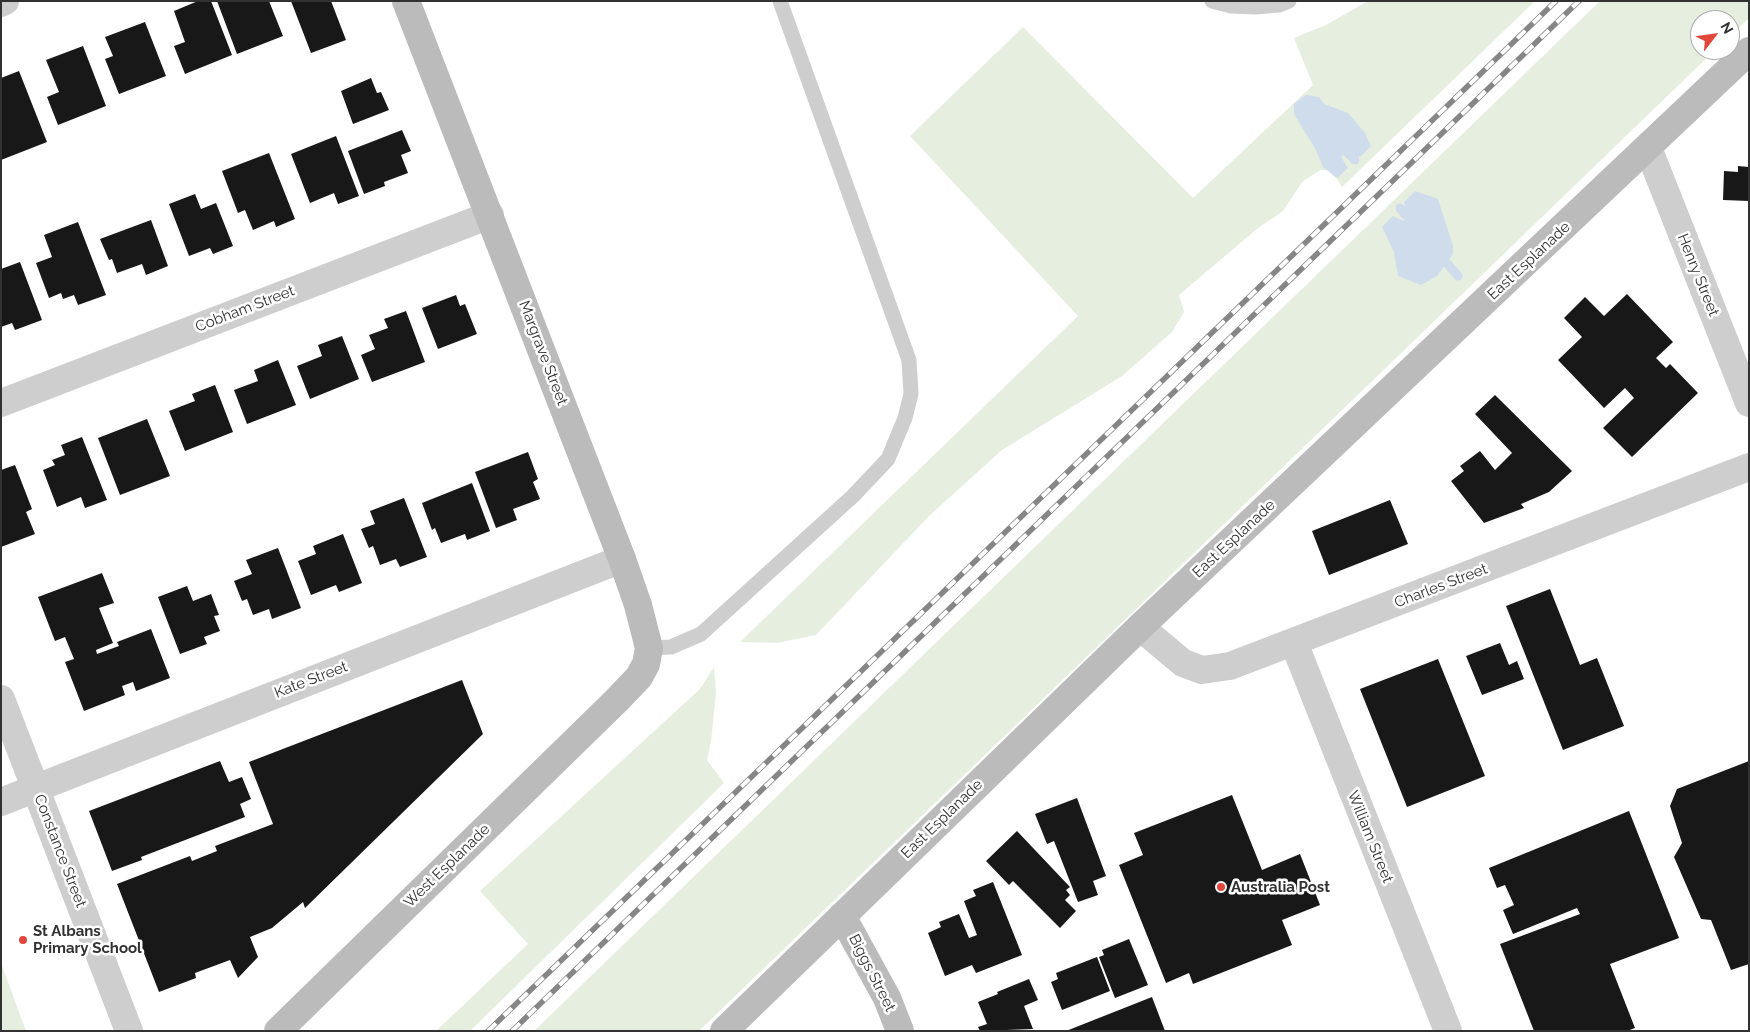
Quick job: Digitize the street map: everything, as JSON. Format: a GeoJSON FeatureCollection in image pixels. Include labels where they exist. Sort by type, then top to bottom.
{"type":"FeatureCollection","features":[{"type":"Feature","properties":{"kind":"street"},"geometry":{"type":"LineString","coordinates":[[1,3],[5,1]]}},
{"type":"Feature","properties":{"kind":"street","name":"Margrave Street"},"geometry":{"type":"LineString","coordinates":[[406,1],[622,559],[638,606],[649,648]]}},
{"type":"Feature","properties":{"kind":"street","name":"East Esplanade"},"geometry":{"type":"LineString","coordinates":[[724,1031],[1140,627],[1749,51]]}},
{"type":"Feature","properties":{"kind":"street","name":"Henry Street"},"geometry":{"type":"LineString","coordinates":[[1648,148],[1749,402]]}},
{"type":"Feature","properties":{"kind":"street","name":"Cobham Street"},"geometry":{"type":"LineString","coordinates":[[1,404],[490,215]]}},
{"type":"Feature","properties":{"kind":"street","name":"Charles Street"},"geometry":{"type":"LineString","coordinates":[[1140,627],[1183,663],[1202,670],[1230,666],[1749,467]]}},
{"type":"Feature","properties":{"kind":"street","name":"Kate Street"},"geometry":{"type":"LineString","coordinates":[[1,802],[622,559]]}},
{"type":"Feature","properties":{"kind":"street","name":"William Street"},"geometry":{"type":"LineString","coordinates":[[1294,643],[1448,1031]]}},
{"type":"Feature","properties":{"kind":"street","name":"West Esplanade"},"geometry":{"type":"LineString","coordinates":[[278,1031],[616,701],[639,677],[646,664],[649,648]]}},
{"type":"Feature","properties":{"kind":"street","name":"Constance Street"},"geometry":{"type":"LineString","coordinates":[[1,699],[129,1031]]}},
{"type":"Feature","properties":{"kind":"street","name":"Biggs Street"},"geometry":{"type":"LineString","coordinates":[[842,916],[887,998],[900,1031]]}},
{"type":"Feature","properties":{"kind":"lane"},"geometry":{"type":"LineString","coordinates":[[649,648],[671,646],[701,634],[853,496],[888,460],[905,418],[911,394],[909,360],[780,1]]}},
{"type":"Feature","properties":{"kind":"lane"},"geometry":{"type":"LineString","coordinates":[[1212,1],[1231,6],[1255,7],[1278,5],[1289,1]]}},
{"type":"Feature","properties":{"kind":"shaded area"},"geometry":{"type":"Polygon","coordinates":[[[1368,1],[1535,1],[1342,187],[1327,170],[1320,170],[1302,182],[1283,211],[1258,228],[1179,295],[1184,312],[1172,332],[1122,376],[1002,450],[929,516],[816,635],[777,643],[740,642],[1078,316],[910,136],[1023,27],[1193,198],[1313,85],[1294,38],[1326,25],[1368,1]]]}},
{"type":"Feature","properties":{"kind":"shaded area"},"geometry":{"type":"Polygon","coordinates":[[[1600,1],[1749,1],[1749,18],[1740,27],[1740,10],[1690,10],[1690,60],[1705,60],[699,1031],[534,1031],[1600,1]]]}},
{"type":"Feature","properties":{"kind":"shaded area"},"geometry":{"type":"Polygon","coordinates":[[[714,667],[716,692],[711,742],[707,760],[724,783],[470,1031],[436,1031],[528,944],[480,891],[700,689],[714,667]]]}},
{"type":"Feature","properties":{"kind":"shaded area"},"geometry":{"type":"Polygon","coordinates":[[[1,963],[26,1031],[1,1031],[1,963]]]}},
{"type":"Feature","properties":{"kind":"water"},"geometry":{"type":"Polygon","coordinates":[[[1306,95],[1319,97],[1324,104],[1348,113],[1365,133],[1371,146],[1360,157],[1346,153],[1341,157],[1348,168],[1337,178],[1323,167],[1316,150],[1294,114],[1294,104],[1306,95]]]}},
{"type":"Feature","properties":{"kind":"water"},"geometry":{"type":"Polygon","coordinates":[[[1415,191],[1438,199],[1453,246],[1453,254],[1437,276],[1421,285],[1398,276],[1394,252],[1382,227],[1393,216],[1404,221],[1408,217],[1404,202],[1415,191]]]}},
{"type":"Feature","properties":{"kind":"building"},"geometry":{"type":"Polygon","coordinates":[[[198,1],[211,1],[232,55],[185,74],[174,46],[185,42],[174,11],[198,1]]]}},
{"type":"Feature","properties":{"kind":"building"},"geometry":{"type":"Polygon","coordinates":[[[217,1],[269,1],[283,36],[237,54],[217,1]]]}},
{"type":"Feature","properties":{"kind":"building"},"geometry":{"type":"Polygon","coordinates":[[[291,1],[331,1],[346,40],[311,53],[291,1]]]}},
{"type":"Feature","properties":{"kind":"building"},"geometry":{"type":"Polygon","coordinates":[[[145,22],[166,76],[119,94],[105,59],[113,56],[105,37],[145,22]]]}},
{"type":"Feature","properties":{"kind":"building"},"geometry":{"type":"Polygon","coordinates":[[[83,46],[106,106],[58,125],[47,97],[59,92],[46,60],[83,46]]]}},
{"type":"Feature","properties":{"kind":"building"},"geometry":{"type":"Polygon","coordinates":[[[19,71],[47,142],[1,160],[1,78],[19,71]]]}},
{"type":"Feature","properties":{"kind":"building"},"geometry":{"type":"Polygon","coordinates":[[[371,78],[377,93],[381,92],[389,110],[353,124],[341,91],[371,78]]]}},
{"type":"Feature","properties":{"kind":"building"},"geometry":{"type":"Polygon","coordinates":[[[402,130],[411,151],[401,155],[408,173],[384,182],[385,186],[364,194],[348,151],[402,130]]]}},
{"type":"Feature","properties":{"kind":"building"},"geometry":{"type":"Polygon","coordinates":[[[336,136],[359,196],[338,204],[334,193],[310,203],[291,154],[336,136]]]}},
{"type":"Feature","properties":{"kind":"building"},"geometry":{"type":"Polygon","coordinates":[[[269,153],[295,219],[276,227],[274,221],[253,230],[245,210],[238,213],[222,171],[269,153]]]}},
{"type":"Feature","properties":{"kind":"building"},"geometry":{"type":"Polygon","coordinates":[[[1738,166],[1749,167],[1749,201],[1723,200],[1724,171],[1738,172],[1738,166]]]}},
{"type":"Feature","properties":{"kind":"building"},"geometry":{"type":"Polygon","coordinates":[[[195,194],[201,209],[216,203],[233,246],[213,254],[210,248],[189,256],[169,204],[195,194]]]}},
{"type":"Feature","properties":{"kind":"building"},"geometry":{"type":"Polygon","coordinates":[[[151,220],[168,266],[146,275],[142,264],[117,273],[112,259],[109,260],[100,239],[151,220]]]}},
{"type":"Feature","properties":{"kind":"building"},"geometry":{"type":"Polygon","coordinates":[[[78,222],[106,295],[78,305],[74,295],[63,299],[61,293],[49,298],[36,263],[52,257],[44,235],[78,222]]]}},
{"type":"Feature","properties":{"kind":"building"},"geometry":{"type":"Polygon","coordinates":[[[20,262],[42,320],[15,330],[12,323],[1,327],[1,269],[20,262]]]}},
{"type":"Feature","properties":{"kind":"building"},"geometry":{"type":"Polygon","coordinates":[[[1627,294],[1673,342],[1656,358],[1666,368],[1670,364],[1698,393],[1632,457],[1603,428],[1634,398],[1625,388],[1604,408],[1558,360],[1582,337],[1564,318],[1585,297],[1604,316],[1627,294]]]}},
{"type":"Feature","properties":{"kind":"building"},"geometry":{"type":"Polygon","coordinates":[[[456,295],[460,306],[465,304],[477,334],[438,349],[422,308],[456,295]]]}},
{"type":"Feature","properties":{"kind":"building"},"geometry":{"type":"Polygon","coordinates":[[[406,311],[425,362],[372,382],[361,355],[375,349],[369,335],[388,328],[384,319],[406,311]]]}},
{"type":"Feature","properties":{"kind":"building"},"geometry":{"type":"Polygon","coordinates":[[[342,336],[359,379],[310,399],[297,366],[322,356],[318,345],[342,336]]]}},
{"type":"Feature","properties":{"kind":"building"},"geometry":{"type":"Polygon","coordinates":[[[278,360],[296,405],[247,424],[234,390],[258,381],[254,370],[278,360]]]}},
{"type":"Feature","properties":{"kind":"building"},"geometry":{"type":"Polygon","coordinates":[[[215,385],[233,432],[185,451],[169,411],[195,401],[192,394],[215,385]]]}},
{"type":"Feature","properties":{"kind":"building"},"geometry":{"type":"Polygon","coordinates":[[[1495,395],[1572,471],[1549,492],[1521,504],[1524,508],[1484,523],[1451,481],[1464,471],[1460,466],[1480,451],[1495,470],[1512,453],[1475,414],[1495,395]]]}},
{"type":"Feature","properties":{"kind":"building"},"geometry":{"type":"Polygon","coordinates":[[[147,419],[170,476],[120,495],[98,438],[147,419]]]}},
{"type":"Feature","properties":{"kind":"building"},"geometry":{"type":"Polygon","coordinates":[[[82,437],[107,500],[85,508],[81,497],[57,507],[43,470],[55,465],[52,460],[65,455],[61,445],[82,437]]]}},
{"type":"Feature","properties":{"kind":"building"},"geometry":{"type":"Polygon","coordinates":[[[528,452],[538,479],[533,482],[540,499],[513,509],[517,520],[496,528],[475,472],[528,452]]]}},
{"type":"Feature","properties":{"kind":"building"},"geometry":{"type":"Polygon","coordinates":[[[15,465],[32,509],[26,512],[35,534],[1,547],[1,470],[15,465]]]}},
{"type":"Feature","properties":{"kind":"building"},"geometry":{"type":"Polygon","coordinates":[[[472,483],[490,531],[467,540],[465,534],[441,543],[435,528],[432,530],[422,503],[472,483]]]}},
{"type":"Feature","properties":{"kind":"building"},"geometry":{"type":"Polygon","coordinates":[[[404,498],[427,557],[400,567],[396,559],[380,565],[373,546],[369,548],[361,529],[375,524],[370,511],[404,498]]]}},
{"type":"Feature","properties":{"kind":"building"},"geometry":{"type":"Polygon","coordinates":[[[1390,500],[1408,544],[1329,575],[1312,531],[1390,500]]]}},
{"type":"Feature","properties":{"kind":"building"},"geometry":{"type":"Polygon","coordinates":[[[343,534],[362,583],[339,592],[336,585],[311,595],[298,561],[316,554],[313,546],[343,534]]]}},
{"type":"Feature","properties":{"kind":"building"},"geometry":{"type":"Polygon","coordinates":[[[278,548],[301,608],[272,619],[269,609],[253,615],[247,599],[242,601],[234,581],[252,574],[246,560],[278,548]]]}},
{"type":"Feature","properties":{"kind":"building"},"geometry":{"type":"Polygon","coordinates":[[[102,573],[114,603],[99,608],[113,643],[96,650],[97,654],[119,646],[117,642],[151,629],[170,678],[136,691],[133,682],[122,686],[125,695],[84,711],[65,662],[74,659],[65,637],[55,641],[38,597],[102,573]]]}},
{"type":"Feature","properties":{"kind":"building"},"geometry":{"type":"Polygon","coordinates":[[[187,586],[193,601],[211,594],[219,615],[214,616],[220,631],[204,637],[207,644],[180,654],[158,597],[187,586]]]}},
{"type":"Feature","properties":{"kind":"building"},"geometry":{"type":"Polygon","coordinates":[[[1550,589],[1580,665],[1597,658],[1624,726],[1563,750],[1506,606],[1550,589]]]}},
{"type":"Feature","properties":{"kind":"building"},"geometry":{"type":"Polygon","coordinates":[[[1500,643],[1509,665],[1517,661],[1524,679],[1482,695],[1466,656],[1500,643]]]}},
{"type":"Feature","properties":{"kind":"building"},"geometry":{"type":"Polygon","coordinates":[[[1438,659],[1485,776],[1407,807],[1360,689],[1438,659]]]}},
{"type":"Feature","properties":{"kind":"building"},"geometry":{"type":"Polygon","coordinates":[[[462,680],[483,734],[305,908],[303,902],[272,928],[250,937],[258,957],[238,978],[230,960],[195,973],[196,978],[159,992],[117,884],[190,856],[192,861],[217,851],[215,846],[273,824],[249,762],[462,680]]]}},
{"type":"Feature","properties":{"kind":"building"},"geometry":{"type":"Polygon","coordinates":[[[220,761],[229,782],[242,777],[251,799],[240,804],[245,817],[141,857],[142,860],[112,871],[89,811],[220,761]]]}},
{"type":"Feature","properties":{"kind":"building"},"geometry":{"type":"Polygon","coordinates":[[[1749,761],[1749,964],[1731,970],[1711,920],[1701,919],[1674,857],[1682,843],[1670,806],[1677,789],[1749,761]]]}},
{"type":"Feature","properties":{"kind":"building","name":"Australia Post"},"geometry":{"type":"Polygon","coordinates":[[[1232,795],[1262,870],[1300,854],[1320,905],[1282,920],[1292,945],[1193,984],[1189,973],[1166,983],[1119,865],[1143,855],[1134,833],[1232,795]]]}},
{"type":"Feature","properties":{"kind":"building"},"geometry":{"type":"Polygon","coordinates":[[[1077,798],[1106,876],[1093,881],[1098,895],[1078,902],[1054,841],[1047,844],[1035,814],[1077,798]]]}},
{"type":"Feature","properties":{"kind":"building"},"geometry":{"type":"Polygon","coordinates":[[[1629,811],[1679,938],[1610,964],[1635,1028],[1627,1031],[1534,1031],[1500,944],[1580,914],[1577,908],[1513,934],[1503,910],[1514,905],[1505,885],[1497,888],[1489,868],[1629,811]]]}},
{"type":"Feature","properties":{"kind":"building"},"geometry":{"type":"Polygon","coordinates":[[[1017,831],[1070,887],[1066,890],[1070,895],[1065,900],[1076,911],[1060,928],[1013,881],[1009,885],[986,861],[1017,831]]]}},
{"type":"Feature","properties":{"kind":"building"},"geometry":{"type":"Polygon","coordinates":[[[993,882],[1022,955],[976,973],[972,965],[945,976],[928,933],[941,927],[939,922],[959,914],[969,938],[977,935],[964,901],[976,896],[973,890],[993,882]]]}},
{"type":"Feature","properties":{"kind":"building"},"geometry":{"type":"Polygon","coordinates":[[[1129,939],[1148,985],[1115,998],[1099,957],[1104,955],[1102,950],[1129,939]]]}},
{"type":"Feature","properties":{"kind":"building"},"geometry":{"type":"Polygon","coordinates":[[[1097,957],[1110,991],[1062,1010],[1051,982],[1058,979],[1056,973],[1097,957]]]}},
{"type":"Feature","properties":{"kind":"building"},"geometry":{"type":"Polygon","coordinates":[[[1029,979],[1038,1000],[1024,1006],[1033,1029],[980,1031],[978,1027],[987,1024],[978,1002],[1029,979]]]}},
{"type":"Feature","properties":{"kind":"building"},"geometry":{"type":"Polygon","coordinates":[[[1152,997],[1165,1031],[1066,1031],[1152,997]]]}},
{"type":"Feature","properties":{"kind":"waterway"},"geometry":{"type":"LineString","coordinates":[[1342,147],[1355,160]]}},
{"type":"Feature","properties":{"kind":"waterway"},"geometry":{"type":"LineString","coordinates":[[1400,208],[1416,227]]}},
{"type":"Feature","properties":{"kind":"waterway"},"geometry":{"type":"LineString","coordinates":[[1439,254],[1458,276]]}},
{"type":"Feature","properties":{"kind":"railway"},"geometry":{"type":"LineString","coordinates":[[488,1031],[1556,1]]}},
{"type":"Feature","properties":{"kind":"railway"},"geometry":{"type":"LineString","coordinates":[[512,1031],[1579,1]]}},
{"type":"Feature","properties":{"kind":"place","name":"Australia Post"},"geometry":{"type":"Point","coordinates":[1221,887]}},
{"type":"Feature","properties":{"kind":"place","name":"St Albans Primary School"},"geometry":{"type":"Point","coordinates":[23,940]}}]}
